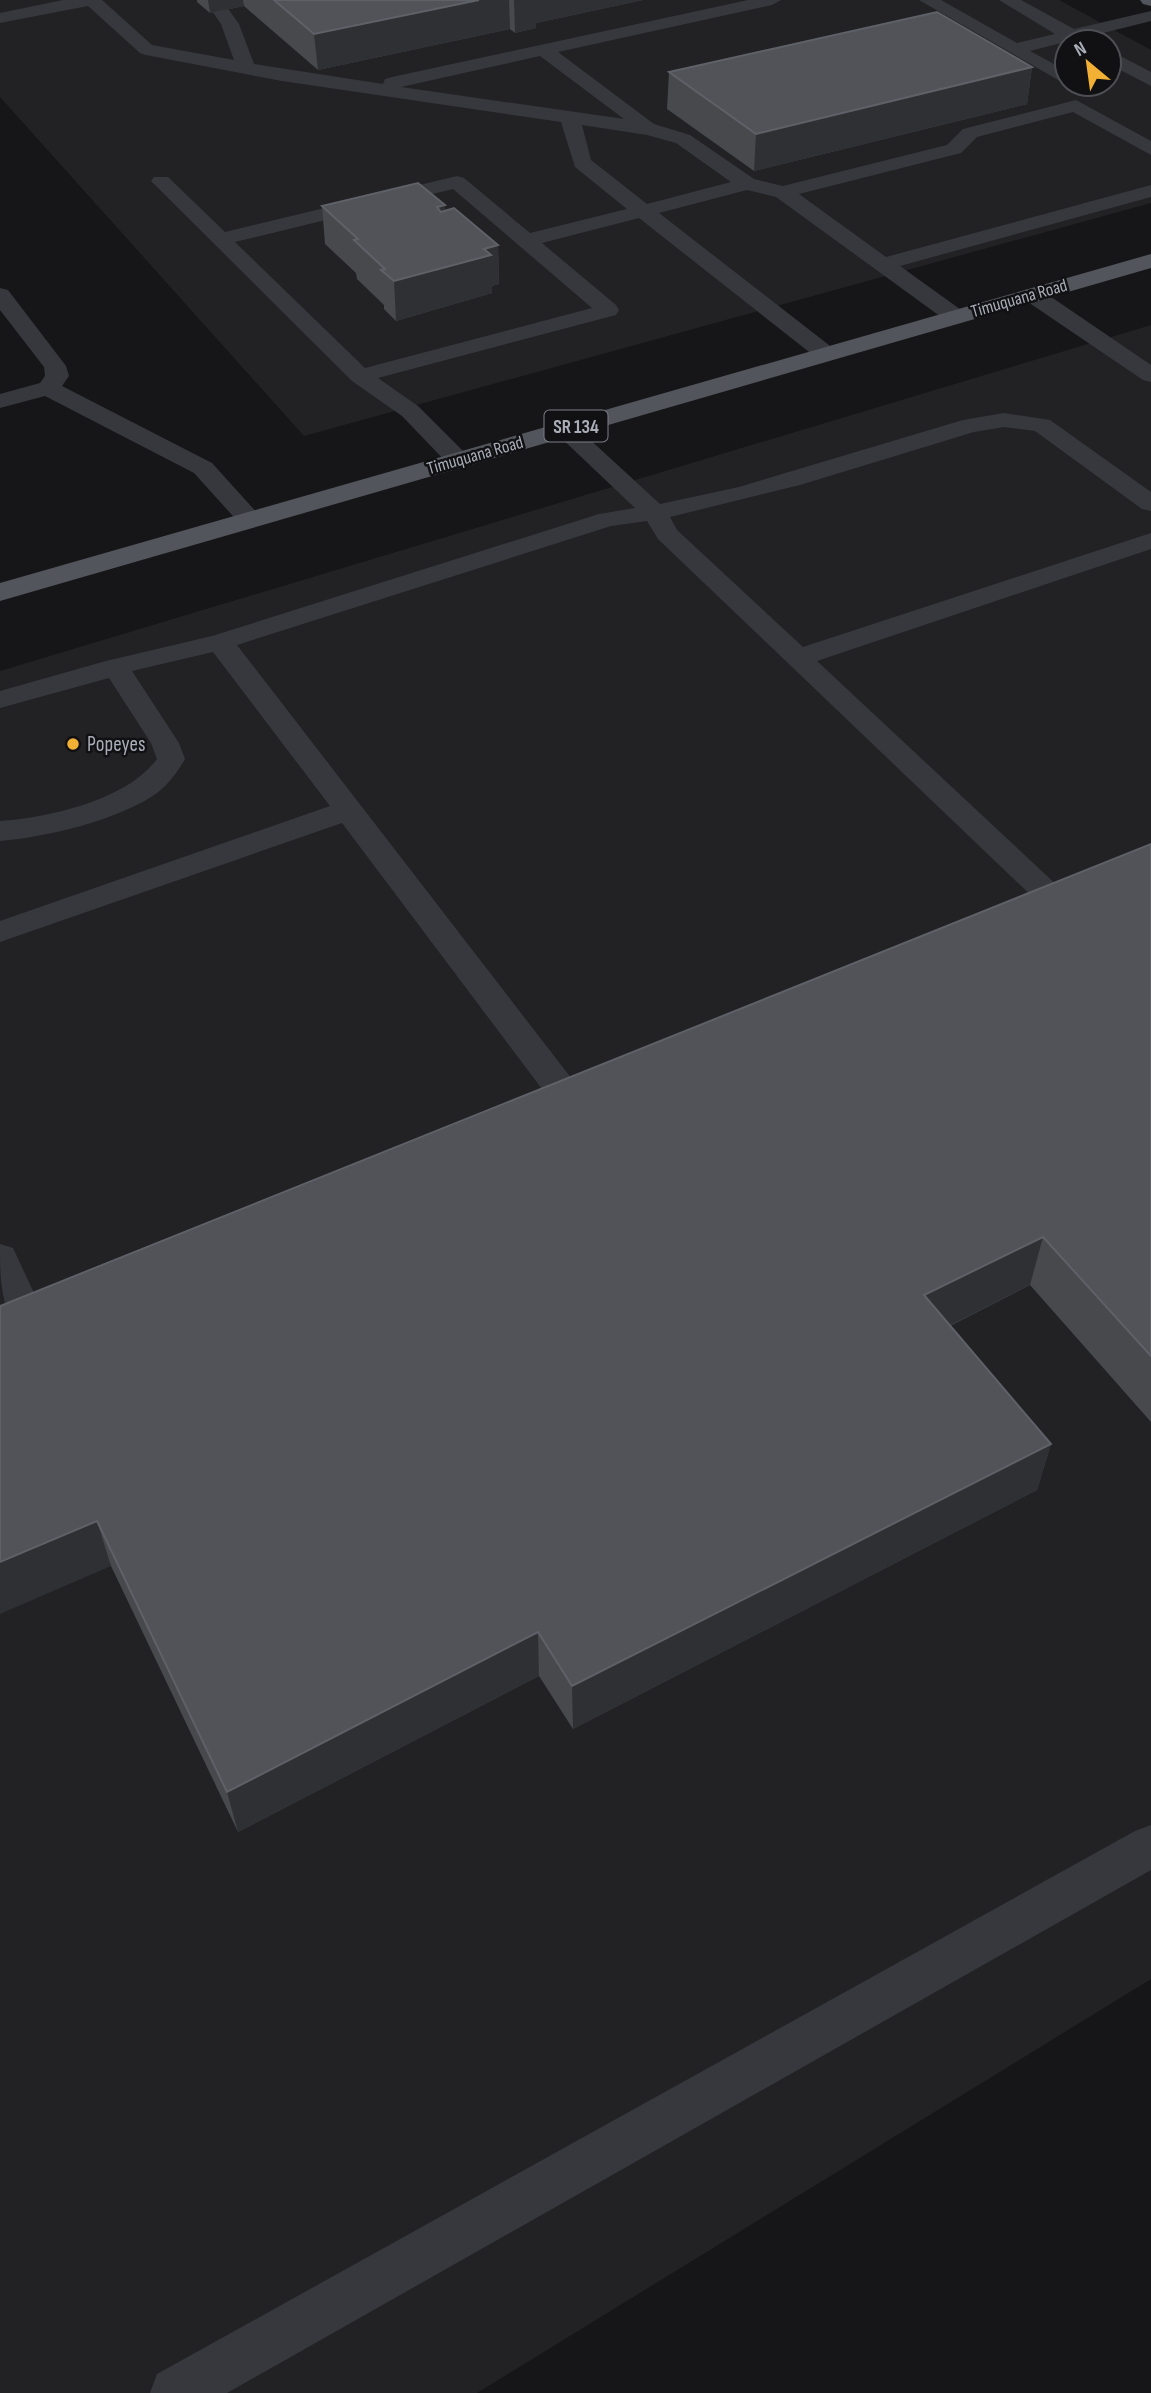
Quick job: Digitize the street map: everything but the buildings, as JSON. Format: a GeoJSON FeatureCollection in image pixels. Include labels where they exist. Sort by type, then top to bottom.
{"type":"FeatureCollection","features":[{"type":"Feature","properties":{"kind":"main road","name":"Timuquana Road"},"geometry":{"type":"LineString","coordinates":[[0,592],[1148,264]]}},
{"type":"Feature","properties":{"kind":"lane"},"geometry":{"type":"LineString","coordinates":[[0,18],[91,0],[146,49],[247,69],[649,129],[682,139],[747,184],[783,192],[956,317]]}},
{"type":"Feature","properties":{"kind":"lane"},"geometry":{"type":"LineString","coordinates":[[371,88],[772,0]]}},
{"type":"Feature","properties":{"kind":"lane"},"geometry":{"type":"LineString","coordinates":[[928,0],[1053,71]]}},
{"type":"Feature","properties":{"kind":"lane"},"geometry":{"type":"LineString","coordinates":[[1008,0],[1058,28]]}},
{"type":"Feature","properties":{"kind":"lane"},"geometry":{"type":"LineString","coordinates":[[221,11],[230,24],[247,69]]}},
{"type":"Feature","properties":{"kind":"lane"},"geometry":{"type":"LineString","coordinates":[[1112,28],[1151,16]]}},
{"type":"Feature","properties":{"kind":"lane"},"geometry":{"type":"LineString","coordinates":[[1014,49],[1053,43]]}},
{"type":"Feature","properties":{"kind":"lane"},"geometry":{"type":"LineString","coordinates":[[544,50],[649,129]]}},
{"type":"Feature","properties":{"kind":"lane"},"geometry":{"type":"LineString","coordinates":[[1123,64],[1151,80]]}},
{"type":"Feature","properties":{"kind":"lane"},"geometry":{"type":"LineString","coordinates":[[1072,98],[1076,106],[1151,149]]}},
{"type":"Feature","properties":{"kind":"lane"},"geometry":{"type":"LineString","coordinates":[[783,192],[954,149],[970,133],[1076,106]]}},
{"type":"Feature","properties":{"kind":"lane"},"geometry":{"type":"LineString","coordinates":[[570,118],[582,163],[826,354]]}},
{"type":"Feature","properties":{"kind":"lane"},"geometry":{"type":"LineString","coordinates":[[161,181],[360,376],[410,411],[458,460]]}},
{"type":"Feature","properties":{"kind":"lane"},"geometry":{"type":"LineString","coordinates":[[220,239],[457,182],[608,310],[360,376]]}},
{"type":"Feature","properties":{"kind":"lane"},"geometry":{"type":"LineString","coordinates":[[526,241],[747,184]]}},
{"type":"Feature","properties":{"kind":"lane"},"geometry":{"type":"LineString","coordinates":[[883,264],[1151,191]]}},
{"type":"Feature","properties":{"kind":"lane"},"geometry":{"type":"LineString","coordinates":[[0,295],[55,366],[57,376],[48,388],[0,401]]}},
{"type":"Feature","properties":{"kind":"lane"},"geometry":{"type":"LineString","coordinates":[[1033,295],[1151,375]]}},
{"type":"Feature","properties":{"kind":"lane"},"geometry":{"type":"LineString","coordinates":[[1128,360],[1151,352]]}},
{"type":"Feature","properties":{"kind":"lane"},"geometry":{"type":"LineString","coordinates":[[48,388],[203,468],[250,520]]}},
{"type":"Feature","properties":{"kind":"lane"},"geometry":{"type":"LineString","coordinates":[[0,700],[116,667],[220,642],[608,519],[656,514],[725,498],[971,425],[1004,420],[1042,425],[1151,504]]}},
{"type":"Feature","properties":{"kind":"lane"},"geometry":{"type":"LineString","coordinates":[[565,429],[656,514],[667,534],[1050,897]]}},
{"type":"Feature","properties":{"kind":"lane"},"geometry":{"type":"LineString","coordinates":[[799,658],[1151,541]]}},
{"type":"Feature","properties":{"kind":"lane"},"geometry":{"type":"LineString","coordinates":[[220,642],[563,1092]]}},
{"type":"Feature","properties":{"kind":"lane"},"geometry":{"type":"LineString","coordinates":[[0,831],[15,831],[98,807],[141,790],[162,775],[171,759],[165,743],[116,667]]}},
{"type":"Feature","properties":{"kind":"lane"},"geometry":{"type":"LineString","coordinates":[[0,932],[349,810]]}},
{"type":"Feature","properties":{"kind":"lane"},"geometry":{"type":"LineString","coordinates":[[0,1258],[23,1308]]}},
{"type":"Feature","properties":{"kind":"lane"},"geometry":{"type":"LineString","coordinates":[[176,2393],[1151,1846]]}},
{"type":"Feature","properties":{"kind":"shaded area"},"geometry":{"type":"Polygon","coordinates":[[[0,0],[1059,0],[1111,28],[1053,28],[1053,98],[1123,98],[1123,35],[1151,50],[1151,203],[304,436],[0,97],[0,0]]]}},
{"type":"Feature","properties":{"kind":"shaded area"},"geometry":{"type":"Polygon","coordinates":[[[1151,325],[1151,1979],[477,2393],[0,2393],[0,671],[1151,325]]]}},
{"type":"Feature","properties":{"kind":"place","name":"Popeyes"},"geometry":{"type":"Point","coordinates":[73,744]}}]}
